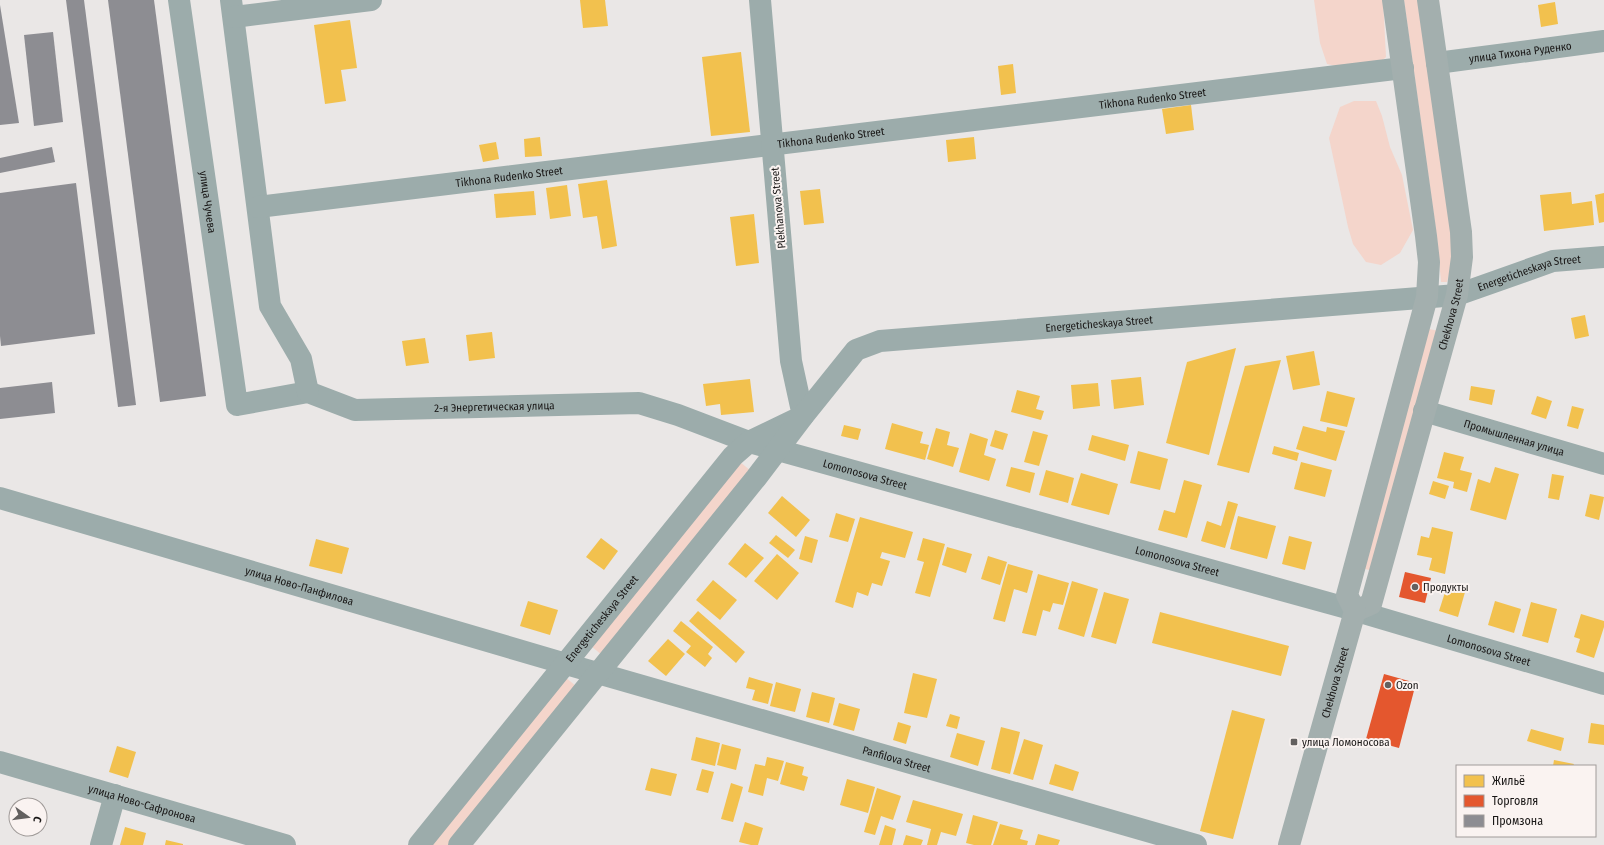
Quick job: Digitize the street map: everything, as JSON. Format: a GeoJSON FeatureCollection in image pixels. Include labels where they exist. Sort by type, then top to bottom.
{"type":"FeatureCollection","features":[{"type":"Feature","properties":{"kind":"main road"},"geometry":{"type":"LineString","coordinates":[[1355,611],[1347,595],[1427,296],[1428,255],[1393,0]]}},
{"type":"Feature","properties":{"kind":"main road","name":"Chekhova Street"},"geometry":{"type":"LineString","coordinates":[[1289,845],[1355,611],[1371,604],[1457,295],[1462,257],[1461,232],[1428,0]]}},
{"type":"Feature","properties":{"kind":"street","name":"улица Чучева"},"geometry":{"type":"LineString","coordinates":[[179,0],[237,405],[308,392]]}},
{"type":"Feature","properties":{"kind":"street"},"geometry":{"type":"LineString","coordinates":[[308,392],[301,359],[270,306],[233,8],[371,0]]}},
{"type":"Feature","properties":{"kind":"street","name":"Plekhanova Street"},"geometry":{"type":"LineString","coordinates":[[760,0],[791,361],[803,416]]}},
{"type":"Feature","properties":{"kind":"street","name":"улица Тихона Руденко"},"geometry":{"type":"LineString","coordinates":[[1437,63],[1604,41]]}},
{"type":"Feature","properties":{"kind":"street","name":"Tikhona Rudenko Street"},"geometry":{"type":"LineString","coordinates":[[258,207],[1403,68]]}},
{"type":"Feature","properties":{"kind":"street","name":"Energeticheskaya Street"},"geometry":{"type":"LineString","coordinates":[[459,845],[779,449],[803,416],[856,350],[880,341],[1427,296],[1457,295],[1553,261],[1604,257]]}},
{"type":"Feature","properties":{"kind":"street","name":"2-я Энергетическая улица"},"geometry":{"type":"LineString","coordinates":[[308,392],[355,410],[639,403],[678,415],[749,442]]}},
{"type":"Feature","properties":{"kind":"street","name":"Промышленная улица"},"geometry":{"type":"LineString","coordinates":[[1424,411],[1604,464]]}},
{"type":"Feature","properties":{"kind":"street","name":"Energeticheskaya Street"},"geometry":{"type":"LineString","coordinates":[[419,845],[733,456],[749,442],[803,416]]}},
{"type":"Feature","properties":{"kind":"street","name":"Lomonosova Street"},"geometry":{"type":"LineString","coordinates":[[749,442],[779,449],[1355,611],[1604,684]]}},
{"type":"Feature","properties":{"kind":"street","name":"улица Ново-Панфилова"},"geometry":{"type":"LineString","coordinates":[[0,498],[598,673]]}},
{"type":"Feature","properties":{"kind":"street","name":"Panfilova Street"},"geometry":{"type":"LineString","coordinates":[[598,673],[1196,845]]}},
{"type":"Feature","properties":{"kind":"street","name":"улица Ново-Сафронова"},"geometry":{"type":"LineString","coordinates":[[0,762],[285,845]]}},
{"type":"Feature","properties":{"kind":"street"},"geometry":{"type":"LineString","coordinates":[[101,845],[115,796]]}},
{"type":"Feature","properties":{"kind":"shaded area"},"geometry":{"type":"Polygon","coordinates":[[[1314,0],[1383,0],[1386,57],[1369,73],[1327,64],[1320,43],[1314,0]]]}},
{"type":"Feature","properties":{"kind":"shaded area"},"geometry":{"type":"Polygon","coordinates":[[[1404,0],[1420,0],[1452,236],[1452,262],[1447,282],[1441,282],[1437,238],[1404,0]]]}},
{"type":"Feature","properties":{"kind":"shaded area"},"geometry":{"type":"Polygon","coordinates":[[[1354,101],[1376,101],[1382,116],[1390,147],[1402,175],[1413,230],[1400,253],[1381,265],[1366,262],[1353,244],[1329,138],[1340,107],[1354,101]]]}},
{"type":"Feature","properties":{"kind":"shaded area"},"geometry":{"type":"Polygon","coordinates":[[[1429,329],[1439,331],[1372,571],[1362,568],[1429,329]]]}},
{"type":"Feature","properties":{"kind":"shaded area"},"geometry":{"type":"Polygon","coordinates":[[[740,462],[751,471],[602,655],[591,646],[740,462]]]}},
{"type":"Feature","properties":{"kind":"shaded area"},"geometry":{"type":"Polygon","coordinates":[[[565,677],[576,686],[448,845],[429,845],[565,677]]]}},
{"type":"Feature","properties":{"kind":"building: Жильё"},"geometry":{"type":"Polygon","coordinates":[[[580,0],[605,0],[608,26],[583,28],[580,0]]]}},
{"type":"Feature","properties":{"kind":"building: Жильё"},"geometry":{"type":"Polygon","coordinates":[[[1555,2],[1558,24],[1541,27],[1538,5],[1555,2]]]}},
{"type":"Feature","properties":{"kind":"building: Жильё"},"geometry":{"type":"Polygon","coordinates":[[[350,20],[357,68],[341,70],[346,101],[325,104],[314,25],[350,20]]]}},
{"type":"Feature","properties":{"kind":"building: Жильё"},"geometry":{"type":"Polygon","coordinates":[[[741,52],[750,132],[711,136],[702,57],[741,52]]]}},
{"type":"Feature","properties":{"kind":"building: Жильё"},"geometry":{"type":"Polygon","coordinates":[[[1013,64],[1016,93],[1001,95],[998,66],[1013,64]]]}},
{"type":"Feature","properties":{"kind":"building: Жильё"},"geometry":{"type":"Polygon","coordinates":[[[1191,105],[1194,130],[1166,134],[1162,109],[1191,105]]]}},
{"type":"Feature","properties":{"kind":"building: Жильё"},"geometry":{"type":"Polygon","coordinates":[[[540,137],[542,156],[525,157],[524,139],[540,137]]]}},
{"type":"Feature","properties":{"kind":"building: Жильё"},"geometry":{"type":"Polygon","coordinates":[[[974,137],[976,159],[948,162],[946,140],[974,137]]]}},
{"type":"Feature","properties":{"kind":"building: Жильё"},"geometry":{"type":"Polygon","coordinates":[[[496,142],[499,159],[483,162],[479,145],[496,142]]]}},
{"type":"Feature","properties":{"kind":"building: Жильё"},"geometry":{"type":"Polygon","coordinates":[[[607,180],[617,246],[602,249],[597,216],[583,218],[578,184],[607,180]]]}},
{"type":"Feature","properties":{"kind":"building: Жильё"},"geometry":{"type":"Polygon","coordinates":[[[567,185],[571,216],[550,219],[546,188],[567,185]]]}},
{"type":"Feature","properties":{"kind":"building: Жильё"},"geometry":{"type":"Polygon","coordinates":[[[820,189],[824,223],[804,225],[800,191],[820,189]]]}},
{"type":"Feature","properties":{"kind":"building: Жильё"},"geometry":{"type":"Polygon","coordinates":[[[534,191],[536,215],[496,218],[494,194],[534,191]]]}},
{"type":"Feature","properties":{"kind":"building: Жильё"},"geometry":{"type":"Polygon","coordinates":[[[1571,192],[1572,204],[1592,201],[1594,225],[1544,231],[1540,195],[1571,192]]]}},
{"type":"Feature","properties":{"kind":"building: Жильё"},"geometry":{"type":"Polygon","coordinates":[[[1604,193],[1604,222],[1599,223],[1595,195],[1604,193]]]}},
{"type":"Feature","properties":{"kind":"building: Жильё"},"geometry":{"type":"Polygon","coordinates":[[[754,214],[759,263],[736,266],[730,217],[754,214]]]}},
{"type":"Feature","properties":{"kind":"building: Жильё"},"geometry":{"type":"Polygon","coordinates":[[[1585,315],[1589,336],[1575,339],[1571,318],[1585,315]]]}},
{"type":"Feature","properties":{"kind":"building: Жильё"},"geometry":{"type":"Polygon","coordinates":[[[492,332],[495,358],[469,361],[466,335],[492,332]]]}},
{"type":"Feature","properties":{"kind":"building: Жильё"},"geometry":{"type":"Polygon","coordinates":[[[425,338],[429,363],[406,366],[402,341],[425,338]]]}},
{"type":"Feature","properties":{"kind":"building: Жильё"},"geometry":{"type":"Polygon","coordinates":[[[1236,348],[1209,455],[1166,443],[1187,362],[1236,348]]]}},
{"type":"Feature","properties":{"kind":"building: Жильё"},"geometry":{"type":"Polygon","coordinates":[[[1314,351],[1320,385],[1293,390],[1286,356],[1314,351]]]}},
{"type":"Feature","properties":{"kind":"building: Жильё"},"geometry":{"type":"Polygon","coordinates":[[[1281,360],[1249,473],[1217,465],[1245,366],[1281,360]]]}},
{"type":"Feature","properties":{"kind":"building: Жильё"},"geometry":{"type":"Polygon","coordinates":[[[1141,377],[1144,405],[1114,409],[1111,380],[1141,377]]]}},
{"type":"Feature","properties":{"kind":"building: Жильё"},"geometry":{"type":"Polygon","coordinates":[[[750,379],[754,412],[721,415],[720,404],[706,406],[703,384],[750,379]]]}},
{"type":"Feature","properties":{"kind":"building: Жильё"},"geometry":{"type":"Polygon","coordinates":[[[1098,383],[1100,406],[1073,409],[1071,385],[1098,383]]]}},
{"type":"Feature","properties":{"kind":"building: Жильё"},"geometry":{"type":"Polygon","coordinates":[[[1471,386],[1495,390],[1492,405],[1469,400],[1471,386]]]}},
{"type":"Feature","properties":{"kind":"building: Жильё"},"geometry":{"type":"Polygon","coordinates":[[[1017,390],[1040,396],[1036,409],[1044,411],[1041,420],[1011,412],[1017,390]]]}},
{"type":"Feature","properties":{"kind":"building: Жильё"},"geometry":{"type":"Polygon","coordinates":[[[1327,391],[1355,398],[1347,427],[1320,421],[1327,391]]]}},
{"type":"Feature","properties":{"kind":"building: Жильё"},"geometry":{"type":"Polygon","coordinates":[[[1537,396],[1552,401],[1546,419],[1531,414],[1537,396]]]}},
{"type":"Feature","properties":{"kind":"building: Жильё"},"geometry":{"type":"Polygon","coordinates":[[[1572,406],[1584,409],[1578,429],[1567,426],[1572,406]]]}},
{"type":"Feature","properties":{"kind":"building: Жильё"},"geometry":{"type":"Polygon","coordinates":[[[892,423],[923,432],[920,443],[929,445],[925,460],[885,449],[892,423]]]}},
{"type":"Feature","properties":{"kind":"building: Жильё"},"geometry":{"type":"Polygon","coordinates":[[[844,425],[861,429],[858,440],[841,436],[844,425]]]}},
{"type":"Feature","properties":{"kind":"building: Жильё"},"geometry":{"type":"Polygon","coordinates":[[[1303,426],[1326,432],[1327,427],[1345,431],[1336,461],[1296,449],[1303,426]]]}},
{"type":"Feature","properties":{"kind":"building: Жильё"},"geometry":{"type":"Polygon","coordinates":[[[936,428],[950,432],[947,445],[959,448],[953,467],[927,459],[936,428]]]}},
{"type":"Feature","properties":{"kind":"building: Жильё"},"geometry":{"type":"Polygon","coordinates":[[[995,430],[1008,434],[1003,450],[990,446],[995,430]]]}},
{"type":"Feature","properties":{"kind":"building: Жильё"},"geometry":{"type":"Polygon","coordinates":[[[1033,431],[1048,435],[1039,466],[1024,462],[1033,431]]]}},
{"type":"Feature","properties":{"kind":"building: Жильё"},"geometry":{"type":"Polygon","coordinates":[[[970,433],[988,439],[984,455],[996,459],[989,481],[959,472],[970,433]]]}},
{"type":"Feature","properties":{"kind":"building: Жильё"},"geometry":{"type":"Polygon","coordinates":[[[1092,435],[1129,445],[1125,461],[1088,450],[1092,435]]]}},
{"type":"Feature","properties":{"kind":"building: Жильё"},"geometry":{"type":"Polygon","coordinates":[[[1274,446],[1299,453],[1297,461],[1272,454],[1274,446]]]}},
{"type":"Feature","properties":{"kind":"building: Жильё"},"geometry":{"type":"Polygon","coordinates":[[[1138,451],[1168,459],[1160,490],[1130,483],[1138,451]]]}},
{"type":"Feature","properties":{"kind":"building: Жильё"},"geometry":{"type":"Polygon","coordinates":[[[1444,452],[1464,457],[1460,470],[1472,473],[1467,492],[1453,488],[1454,482],[1437,478],[1444,452]]]}},
{"type":"Feature","properties":{"kind":"building: Жильё"},"geometry":{"type":"Polygon","coordinates":[[[1301,462],[1332,470],[1325,497],[1294,489],[1301,462]]]}},
{"type":"Feature","properties":{"kind":"building: Жильё"},"geometry":{"type":"Polygon","coordinates":[[[1011,467],[1035,473],[1030,493],[1006,486],[1011,467]]]}},
{"type":"Feature","properties":{"kind":"building: Жильё"},"geometry":{"type":"Polygon","coordinates":[[[1495,467],[1519,474],[1506,520],[1470,510],[1478,479],[1490,483],[1495,467]]]}},
{"type":"Feature","properties":{"kind":"building: Жильё"},"geometry":{"type":"Polygon","coordinates":[[[1046,470],[1074,478],[1068,503],[1039,495],[1046,470]]]}},
{"type":"Feature","properties":{"kind":"building: Жильё"},"geometry":{"type":"Polygon","coordinates":[[[1081,473],[1118,484],[1109,515],[1071,505],[1081,473]]]}},
{"type":"Feature","properties":{"kind":"building: Жильё"},"geometry":{"type":"Polygon","coordinates":[[[1552,474],[1564,476],[1559,500],[1548,498],[1552,474]]]}},
{"type":"Feature","properties":{"kind":"building: Жильё"},"geometry":{"type":"Polygon","coordinates":[[[1184,480],[1202,485],[1187,538],[1158,530],[1164,510],[1175,513],[1184,480]]]}},
{"type":"Feature","properties":{"kind":"building: Жильё"},"geometry":{"type":"Polygon","coordinates":[[[1433,481],[1449,486],[1445,499],[1429,494],[1433,481]]]}},
{"type":"Feature","properties":{"kind":"building: Жильё"},"geometry":{"type":"Polygon","coordinates":[[[1590,494],[1604,497],[1599,520],[1585,516],[1590,494]]]}},
{"type":"Feature","properties":{"kind":"building: Жильё"},"geometry":{"type":"Polygon","coordinates":[[[782,496],[810,520],[796,537],[768,513],[782,496]]]}},
{"type":"Feature","properties":{"kind":"building: Жильё"},"geometry":{"type":"Polygon","coordinates":[[[1228,501],[1238,504],[1225,548],[1201,541],[1207,521],[1221,526],[1228,501]]]}},
{"type":"Feature","properties":{"kind":"building: Жильё"},"geometry":{"type":"Polygon","coordinates":[[[836,513],[855,519],[848,542],[829,537],[836,513]]]}},
{"type":"Feature","properties":{"kind":"building: Жильё"},"geometry":{"type":"Polygon","coordinates":[[[1238,516],[1276,526],[1267,559],[1230,549],[1238,516]]]}},
{"type":"Feature","properties":{"kind":"building: Жильё"},"geometry":{"type":"Polygon","coordinates":[[[860,517],[913,532],[905,558],[882,552],[880,558],[890,561],[882,586],[872,583],[868,596],[857,592],[853,608],[835,602],[860,517]]]}},
{"type":"Feature","properties":{"kind":"building: Жильё"},"geometry":{"type":"Polygon","coordinates":[[[1432,527],[1453,532],[1445,574],[1429,570],[1432,558],[1417,555],[1421,536],[1429,538],[1432,527]]]}},
{"type":"Feature","properties":{"kind":"building: Жильё"},"geometry":{"type":"Polygon","coordinates":[[[776,535],[795,550],[788,558],[769,543],[776,535]]]}},
{"type":"Feature","properties":{"kind":"building: Жильё"},"geometry":{"type":"Polygon","coordinates":[[[805,536],[818,540],[812,563],[799,559],[805,536]]]}},
{"type":"Feature","properties":{"kind":"building: Жильё"},"geometry":{"type":"Polygon","coordinates":[[[1289,536],[1312,542],[1305,570],[1282,564],[1289,536]]]}},
{"type":"Feature","properties":{"kind":"building: Жильё"},"geometry":{"type":"Polygon","coordinates":[[[601,538],[618,551],[604,570],[586,557],[601,538]]]}},
{"type":"Feature","properties":{"kind":"building: Жильё"},"geometry":{"type":"Polygon","coordinates":[[[923,538],[945,544],[930,597],[915,593],[924,562],[917,560],[923,538]]]}},
{"type":"Feature","properties":{"kind":"building: Жильё"},"geometry":{"type":"Polygon","coordinates":[[[316,539],[349,548],[342,574],[309,566],[316,539]]]}},
{"type":"Feature","properties":{"kind":"building: Жильё"},"geometry":{"type":"Polygon","coordinates":[[[745,543],[764,558],[746,578],[728,564],[745,543]]]}},
{"type":"Feature","properties":{"kind":"building: Жильё"},"geometry":{"type":"Polygon","coordinates":[[[947,547],[972,554],[966,573],[942,565],[947,547]]]}},
{"type":"Feature","properties":{"kind":"building: Жильё"},"geometry":{"type":"Polygon","coordinates":[[[777,554],[799,573],[777,600],[754,581],[777,554]]]}},
{"type":"Feature","properties":{"kind":"building: Жильё"},"geometry":{"type":"Polygon","coordinates":[[[988,556],[1007,562],[1000,585],[981,579],[988,556]]]}},
{"type":"Feature","properties":{"kind":"building: Жильё"},"geometry":{"type":"Polygon","coordinates":[[[1008,564],[1033,571],[1027,593],[1014,589],[1005,622],[993,619],[1008,564]]]}},
{"type":"Feature","properties":{"kind":"building: Жильё"},"geometry":{"type":"Polygon","coordinates":[[[1038,574],[1069,583],[1063,605],[1053,603],[1050,612],[1043,610],[1036,636],[1022,633],[1038,574]]]}},
{"type":"Feature","properties":{"kind":"building: Жильё"},"geometry":{"type":"Polygon","coordinates":[[[713,580],[737,600],[720,620],[696,600],[713,580]]]}},
{"type":"Feature","properties":{"kind":"building: Жильё"},"geometry":{"type":"Polygon","coordinates":[[[1072,581],[1098,589],[1084,637],[1058,629],[1072,581]]]}},
{"type":"Feature","properties":{"kind":"building: Жильё"},"geometry":{"type":"Polygon","coordinates":[[[1447,586],[1465,592],[1458,617],[1439,611],[1447,586]]]}},
{"type":"Feature","properties":{"kind":"building: Жильё"},"geometry":{"type":"Polygon","coordinates":[[[1104,592],[1129,599],[1116,644],[1091,637],[1104,592]]]}},
{"type":"Feature","properties":{"kind":"building: Жильё"},"geometry":{"type":"Polygon","coordinates":[[[528,601],[558,610],[550,635],[520,626],[528,601]]]}},
{"type":"Feature","properties":{"kind":"building: Жильё"},"geometry":{"type":"Polygon","coordinates":[[[1495,601],[1521,609],[1514,633],[1488,625],[1495,601]]]}},
{"type":"Feature","properties":{"kind":"building: Жильё"},"geometry":{"type":"Polygon","coordinates":[[[1531,602],[1557,609],[1548,643],[1522,636],[1531,602]]]}},
{"type":"Feature","properties":{"kind":"building: Жильё"},"geometry":{"type":"Polygon","coordinates":[[[698,611],[745,652],[736,663],[689,621],[698,611]]]}},
{"type":"Feature","properties":{"kind":"building: Жильё"},"geometry":{"type":"Polygon","coordinates":[[[1160,612],[1289,646],[1281,676],[1152,643],[1160,612]]]}},
{"type":"Feature","properties":{"kind":"building: Жильё"},"geometry":{"type":"Polygon","coordinates":[[[1581,614],[1604,621],[1604,627],[1594,658],[1576,652],[1580,639],[1574,637],[1581,614]]]}},
{"type":"Feature","properties":{"kind":"building: Жильё"},"geometry":{"type":"Polygon","coordinates":[[[681,621],[713,647],[708,654],[712,658],[705,667],[686,652],[691,646],[673,631],[681,621]]]}},
{"type":"Feature","properties":{"kind":"building: Жильё"},"geometry":{"type":"Polygon","coordinates":[[[668,639],[685,654],[666,676],[648,661],[668,639]]]}},
{"type":"Feature","properties":{"kind":"building: Жильё"},"geometry":{"type":"Polygon","coordinates":[[[913,673],[937,679],[927,718],[904,713],[913,673]]]}},
{"type":"Feature","properties":{"kind":"building: Жильё"},"geometry":{"type":"Polygon","coordinates":[[[749,677],[773,684],[768,704],[752,700],[755,690],[746,688],[749,677]]]}},
{"type":"Feature","properties":{"kind":"building: Жильё"},"geometry":{"type":"Polygon","coordinates":[[[776,682],[801,689],[795,712],[770,706],[776,682]]]}},
{"type":"Feature","properties":{"kind":"building: Жильё"},"geometry":{"type":"Polygon","coordinates":[[[812,692],[835,698],[829,723],[806,717],[812,692]]]}},
{"type":"Feature","properties":{"kind":"building: Жильё"},"geometry":{"type":"Polygon","coordinates":[[[839,703],[860,709],[854,731],[833,725],[839,703]]]}},
{"type":"Feature","properties":{"kind":"building: Жильё"},"geometry":{"type":"Polygon","coordinates":[[[1232,710],[1265,719],[1233,839],[1200,831],[1232,710]]]}},
{"type":"Feature","properties":{"kind":"building: Жильё"},"geometry":{"type":"Polygon","coordinates":[[[950,714],[960,717],[957,729],[946,726],[950,714]]]}},
{"type":"Feature","properties":{"kind":"building: Жильё"},"geometry":{"type":"Polygon","coordinates":[[[898,722],[911,726],[906,744],[893,740],[898,722]]]}},
{"type":"Feature","properties":{"kind":"building: Жильё"},"geometry":{"type":"Polygon","coordinates":[[[1591,723],[1604,725],[1604,745],[1588,743],[1591,723]]]}},
{"type":"Feature","properties":{"kind":"building: Жильё"},"geometry":{"type":"Polygon","coordinates":[[[1001,727],[1020,732],[1010,774],[991,769],[1001,727]]]}},
{"type":"Feature","properties":{"kind":"building: Жильё"},"geometry":{"type":"Polygon","coordinates":[[[1531,729],[1564,738],[1561,751],[1527,741],[1531,729]]]}},
{"type":"Feature","properties":{"kind":"building: Жильё"},"geometry":{"type":"Polygon","coordinates":[[[957,733],[985,741],[978,766],[950,757],[957,733]]]}},
{"type":"Feature","properties":{"kind":"building: Жильё"},"geometry":{"type":"Polygon","coordinates":[[[696,737],[720,743],[715,766],[691,760],[696,737]]]}},
{"type":"Feature","properties":{"kind":"building: Жильё"},"geometry":{"type":"Polygon","coordinates":[[[1024,739],[1043,745],[1033,780],[1013,774],[1024,739]]]}},
{"type":"Feature","properties":{"kind":"building: Жильё"},"geometry":{"type":"Polygon","coordinates":[[[722,744],[741,749],[736,770],[717,765],[722,744]]]}},
{"type":"Feature","properties":{"kind":"building: Жильё"},"geometry":{"type":"Polygon","coordinates":[[[117,746],[136,752],[128,778],[109,772],[117,746]]]}},
{"type":"Feature","properties":{"kind":"building: Жильё"},"geometry":{"type":"Polygon","coordinates":[[[767,757],[784,761],[778,781],[767,778],[763,796],[748,792],[755,764],[765,766],[767,757]]]}},
{"type":"Feature","properties":{"kind":"building: Жильё"},"geometry":{"type":"Polygon","coordinates":[[[1554,760],[1574,764],[1574,765],[1553,765],[1554,760]]]}},
{"type":"Feature","properties":{"kind":"building: Жильё"},"geometry":{"type":"Polygon","coordinates":[[[786,762],[804,767],[802,775],[808,777],[804,791],[780,784],[786,762]]]}},
{"type":"Feature","properties":{"kind":"building: Жильё"},"geometry":{"type":"Polygon","coordinates":[[[1055,764],[1079,772],[1073,791],[1049,784],[1055,764]]]}},
{"type":"Feature","properties":{"kind":"building: Жильё"},"geometry":{"type":"Polygon","coordinates":[[[651,768],[677,774],[671,796],[645,790],[651,768]]]}},
{"type":"Feature","properties":{"kind":"building: Жильё"},"geometry":{"type":"Polygon","coordinates":[[[702,769],[714,772],[708,793],[696,790],[702,769]]]}},
{"type":"Feature","properties":{"kind":"building: Жильё"},"geometry":{"type":"Polygon","coordinates":[[[847,779],[875,787],[868,813],[840,805],[847,779]]]}},
{"type":"Feature","properties":{"kind":"building: Жильё"},"geometry":{"type":"Polygon","coordinates":[[[731,783],[743,787],[733,822],[721,819],[731,783]]]}},
{"type":"Feature","properties":{"kind":"building: Жильё"},"geometry":{"type":"Polygon","coordinates":[[[877,788],[901,796],[893,820],[881,816],[875,835],[864,832],[877,788]]]}},
{"type":"Feature","properties":{"kind":"building: Жильё"},"geometry":{"type":"Polygon","coordinates":[[[913,800],[963,814],[956,836],[941,832],[937,845],[927,845],[931,829],[906,822],[913,800]]]}},
{"type":"Feature","properties":{"kind":"building: Жильё"},"geometry":{"type":"Polygon","coordinates":[[[973,815],[998,822],[991,845],[974,845],[966,843],[973,815]]]}},
{"type":"Feature","properties":{"kind":"building: Жильё"},"geometry":{"type":"Polygon","coordinates":[[[745,822],[763,828],[758,845],[739,842],[745,822]]]}},
{"type":"Feature","properties":{"kind":"building: Жильё"},"geometry":{"type":"Polygon","coordinates":[[[1000,824],[1023,830],[1020,839],[1028,841],[1027,845],[993,845],[1000,824]]]}},
{"type":"Feature","properties":{"kind":"building: Жильё"},"geometry":{"type":"Polygon","coordinates":[[[885,825],[896,829],[892,845],[879,845],[885,825]]]}},
{"type":"Feature","properties":{"kind":"building: Жильё"},"geometry":{"type":"Polygon","coordinates":[[[125,827],[146,833],[143,845],[120,845],[125,827]]]}},
{"type":"Feature","properties":{"kind":"building: Жильё"},"geometry":{"type":"Polygon","coordinates":[[[1038,834],[1060,840],[1058,845],[1035,845],[1038,834]]]}},
{"type":"Feature","properties":{"kind":"building: Жильё"},"geometry":{"type":"Polygon","coordinates":[[[906,835],[923,840],[921,845],[903,845],[906,835]]]}},
{"type":"Feature","properties":{"kind":"building: Жильё"},"geometry":{"type":"Polygon","coordinates":[[[166,840],[183,844],[183,845],[165,845],[166,840]]]}},
{"type":"Feature","properties":{"kind":"building: Торговля","name":"Продукты"},"geometry":{"type":"Polygon","coordinates":[[[1405,572],[1431,578],[1425,603],[1399,597],[1405,572]]]}},
{"type":"Feature","properties":{"kind":"building: Торговля"},"geometry":{"type":"Polygon","coordinates":[[[1384,674],[1416,683],[1399,748],[1366,739],[1384,674]]]}},
{"type":"Feature","properties":{"kind":"building: Промзона"},"geometry":{"type":"Polygon","coordinates":[[[66,0],[84,0],[136,405],[118,407],[66,0]]]}},
{"type":"Feature","properties":{"kind":"building: Промзона"},"geometry":{"type":"Polygon","coordinates":[[[108,0],[154,0],[206,396],[160,402],[108,0]]]}},
{"type":"Feature","properties":{"kind":"building: Промзона"},"geometry":{"type":"Polygon","coordinates":[[[0,5],[19,123],[0,125],[0,5]]]}},
{"type":"Feature","properties":{"kind":"building: Промзона"},"geometry":{"type":"Polygon","coordinates":[[[53,32],[63,122],[34,126],[24,35],[53,32]]]}},
{"type":"Feature","properties":{"kind":"building: Промзона"},"geometry":{"type":"Polygon","coordinates":[[[52,147],[55,162],[0,173],[0,158],[52,147]]]}},
{"type":"Feature","properties":{"kind":"building: Промзона"},"geometry":{"type":"Polygon","coordinates":[[[76,183],[95,334],[1,346],[0,193],[76,183]]]}},
{"type":"Feature","properties":{"kind":"building: Промзона"},"geometry":{"type":"Polygon","coordinates":[[[52,382],[55,413],[0,419],[0,388],[52,382]]]}},
{"type":"Feature","properties":{"kind":"place","name":"Продукты"},"geometry":{"type":"Point","coordinates":[1415,587]}},
{"type":"Feature","properties":{"kind":"place","name":"Ozon"},"geometry":{"type":"Point","coordinates":[1388,685]}},
{"type":"Feature","properties":{"kind":"place","name":"улица Ломоносова"},"geometry":{"type":"Point","coordinates":[1294,742]}}]}
